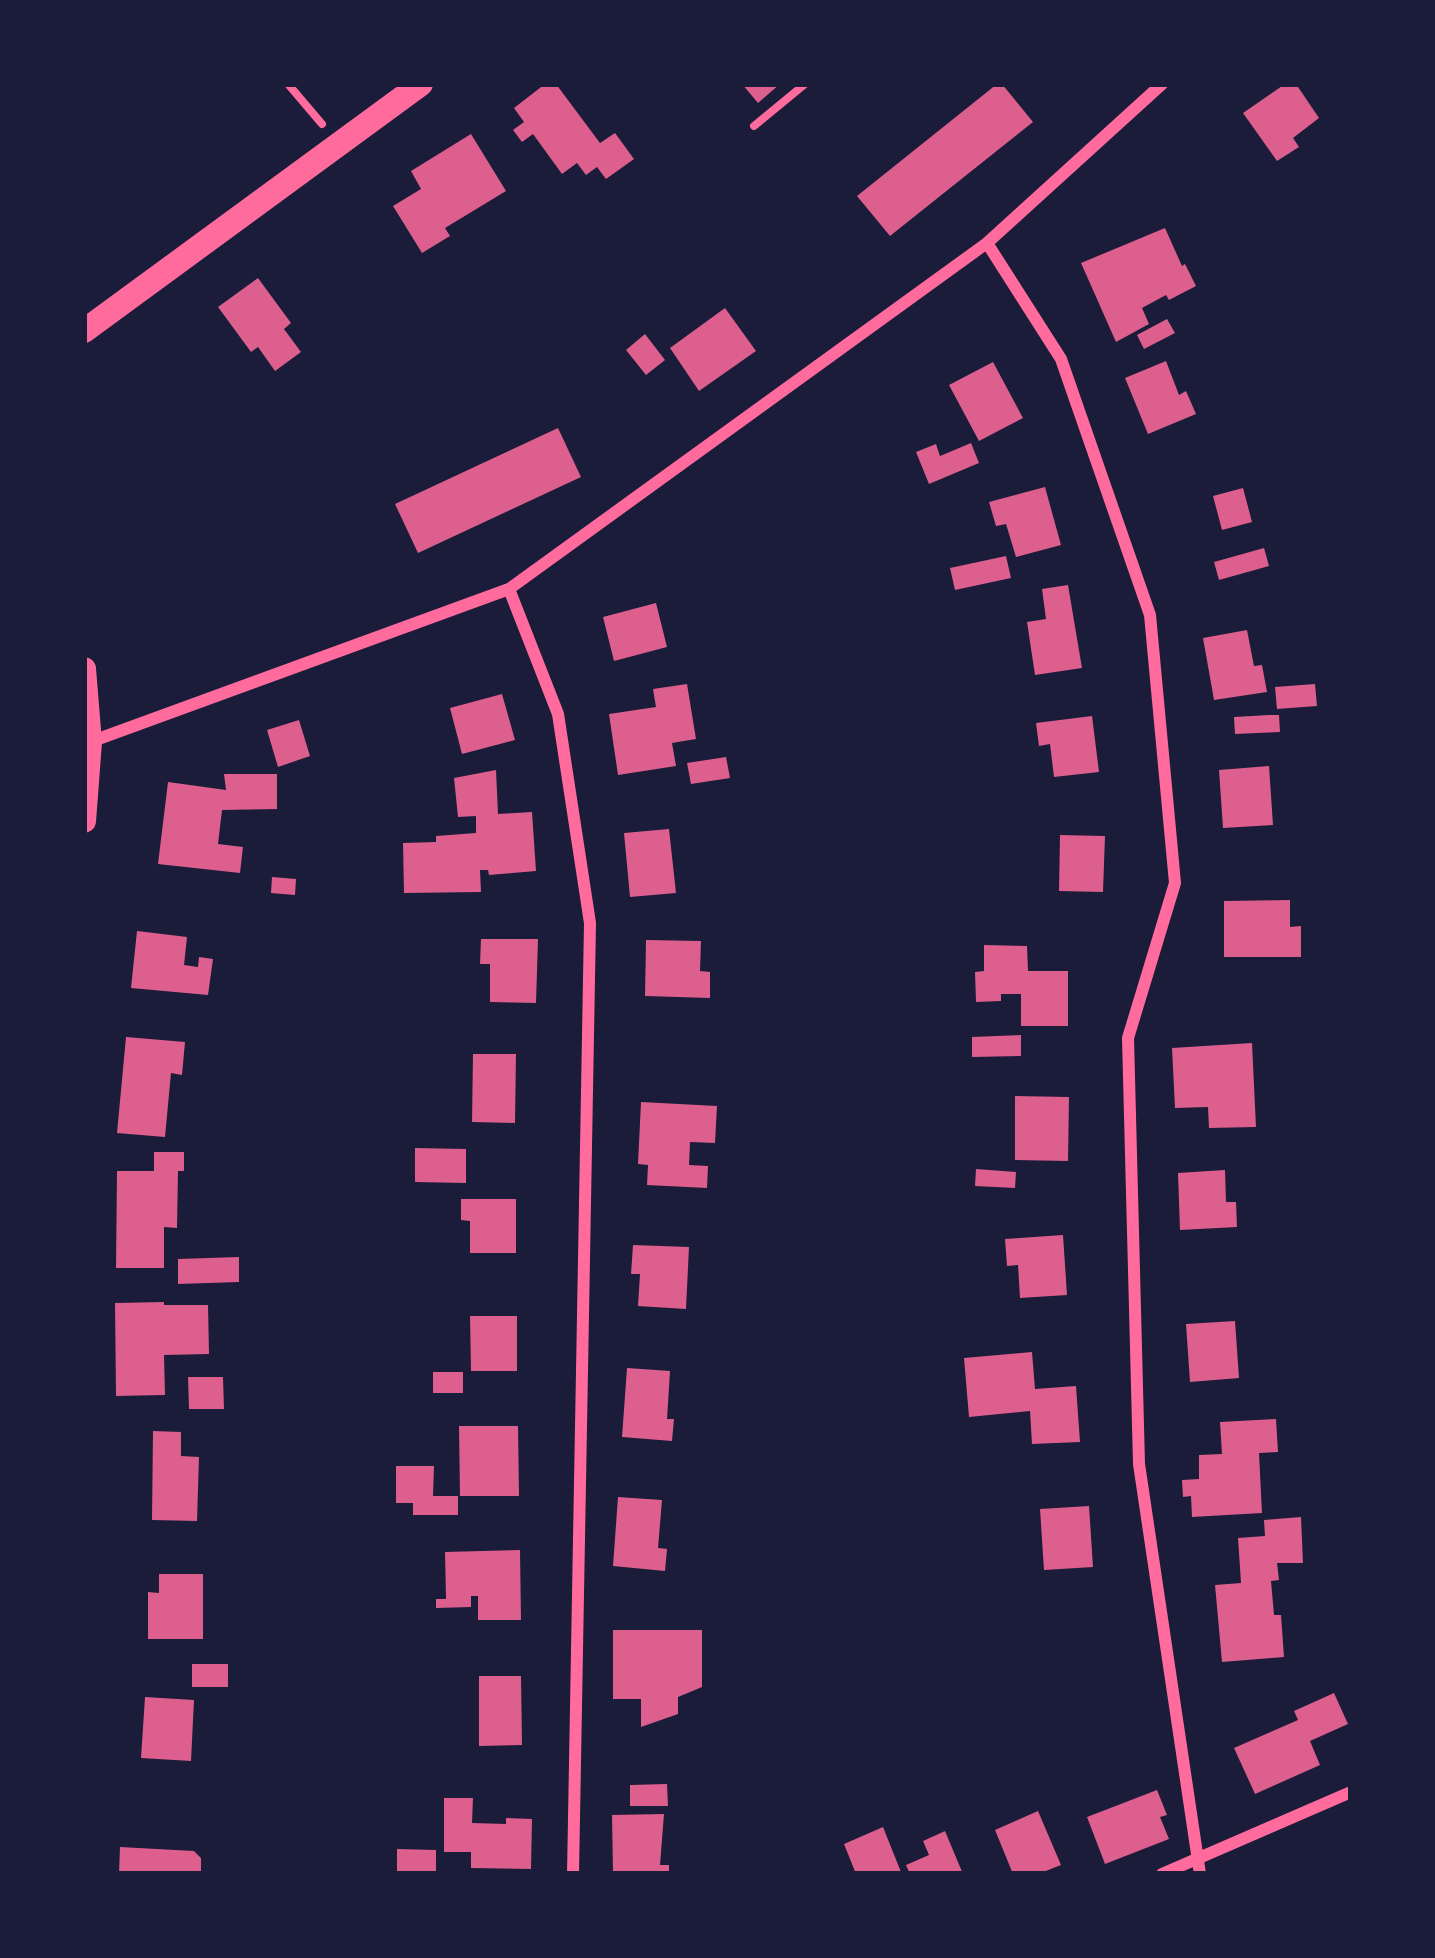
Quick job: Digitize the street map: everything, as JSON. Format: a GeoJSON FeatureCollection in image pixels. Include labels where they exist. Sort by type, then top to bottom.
{"type":"FeatureCollection","features":[{"type":"Feature","properties":{"kind":"main road"},"geometry":{"type":"LineString","coordinates":[[84,331],[422,84]]}},
{"type":"Feature","properties":{"kind":"main road"},"geometry":{"type":"LineString","coordinates":[[84,669],[90,742],[84,821]]}},
{"type":"Feature","properties":{"kind":"street"},"geometry":{"type":"LineString","coordinates":[[90,742],[509,589],[987,243],[1162,84]]}},
{"type":"Feature","properties":{"kind":"street"},"geometry":{"type":"LineString","coordinates":[[987,243],[1060,359],[1150,615],[1175,883],[1128,1038],[1139,1463],[1200,1867]]}},
{"type":"Feature","properties":{"kind":"street"},"geometry":{"type":"LineString","coordinates":[[509,589],[558,714],[590,923],[573,1874]]}},
{"type":"Feature","properties":{"kind":"street"},"geometry":{"type":"LineString","coordinates":[[1162,1874],[1200,1867],[1351,1792]]}},
{"type":"Feature","properties":{"kind":"path"},"geometry":{"type":"LineString","coordinates":[[288,84],[339,146]]}},
{"type":"Feature","properties":{"kind":"path"},"geometry":{"type":"LineString","coordinates":[[754,126],[806,84]]}},
{"type":"Feature","properties":{"kind":"building"},"geometry":{"type":"Polygon","coordinates":[[[545,84],[556,84],[600,143],[615,133],[634,159],[606,179],[597,167],[586,175],[577,163],[562,174],[533,134],[522,142],[513,130],[524,122],[514,108],[545,84]]]}},
{"type":"Feature","properties":{"kind":"building"},"geometry":{"type":"Polygon","coordinates":[[[742,84],[780,84],[758,103],[742,84]]]}},
{"type":"Feature","properties":{"kind":"building"},"geometry":{"type":"Polygon","coordinates":[[[1002,84],[1033,122],[890,236],[857,196],[1002,84]]]}},
{"type":"Feature","properties":{"kind":"building"},"geometry":{"type":"Polygon","coordinates":[[[1285,84],[1296,84],[1319,118],[1293,138],[1299,147],[1277,161],[1243,113],[1285,84]]]}},
{"type":"Feature","properties":{"kind":"building"},"geometry":{"type":"Polygon","coordinates":[[[471,134],[506,191],[445,228],[450,236],[422,253],[393,206],[421,189],[411,171],[471,134]]]}},
{"type":"Feature","properties":{"kind":"building"},"geometry":{"type":"Polygon","coordinates":[[[1165,228],[1196,286],[1142,308],[1149,324],[1116,342],[1081,263],[1165,228]]]}},
{"type":"Feature","properties":{"kind":"building"},"geometry":{"type":"Polygon","coordinates":[[[258,278],[291,323],[284,329],[301,352],[275,371],[258,347],[251,352],[218,307],[258,278]]]}},
{"type":"Feature","properties":{"kind":"building"},"geometry":{"type":"Polygon","coordinates":[[[725,308],[756,351],[699,391],[670,348],[725,308]]]}},
{"type":"Feature","properties":{"kind":"building"},"geometry":{"type":"Polygon","coordinates":[[[1167,319],[1175,333],[1144,349],[1137,335],[1167,319]]]}},
{"type":"Feature","properties":{"kind":"building"},"geometry":{"type":"Polygon","coordinates":[[[645,334],[665,360],[646,375],[626,350],[645,334]]]}},
{"type":"Feature","properties":{"kind":"building"},"geometry":{"type":"Polygon","coordinates":[[[1166,361],[1179,395],[1186,391],[1196,414],[1148,434],[1125,378],[1166,361]]]}},
{"type":"Feature","properties":{"kind":"building"},"geometry":{"type":"Polygon","coordinates":[[[993,362],[1023,418],[979,441],[949,385],[993,362]]]}},
{"type":"Feature","properties":{"kind":"building"},"geometry":{"type":"Polygon","coordinates":[[[558,428],[581,477],[418,553],[395,504],[558,428]]]}},
{"type":"Feature","properties":{"kind":"building"},"geometry":{"type":"Polygon","coordinates":[[[971,443],[979,463],[929,484],[916,452],[936,444],[940,456],[971,443]]]}},
{"type":"Feature","properties":{"kind":"building"},"geometry":{"type":"Polygon","coordinates":[[[1045,487],[1061,545],[1016,557],[1006,524],[996,526],[989,502],[1045,487]]]}},
{"type":"Feature","properties":{"kind":"building"},"geometry":{"type":"Polygon","coordinates":[[[1243,488],[1252,522],[1222,530],[1213,496],[1243,488]]]}},
{"type":"Feature","properties":{"kind":"building"},"geometry":{"type":"Polygon","coordinates":[[[1264,548],[1269,566],[1219,580],[1214,562],[1264,548]]]}},
{"type":"Feature","properties":{"kind":"building"},"geometry":{"type":"Polygon","coordinates":[[[1006,556],[1011,578],[955,590],[950,568],[1006,556]]]}},
{"type":"Feature","properties":{"kind":"building"},"geometry":{"type":"Polygon","coordinates":[[[1068,585],[1082,668],[1035,675],[1027,622],[1046,619],[1042,589],[1068,585]]]}},
{"type":"Feature","properties":{"kind":"building"},"geometry":{"type":"Polygon","coordinates":[[[656,603],[667,647],[614,661],[603,617],[656,603]]]}},
{"type":"Feature","properties":{"kind":"building"},"geometry":{"type":"Polygon","coordinates":[[[1247,630],[1254,666],[1262,665],[1267,692],[1214,700],[1203,638],[1247,630]]]}},
{"type":"Feature","properties":{"kind":"building"},"geometry":{"type":"Polygon","coordinates":[[[687,684],[696,739],[672,743],[676,766],[618,775],[609,714],[656,707],[653,689],[687,684]]]}},
{"type":"Feature","properties":{"kind":"building"},"geometry":{"type":"Polygon","coordinates":[[[1315,684],[1317,706],[1277,709],[1275,687],[1315,684]]]}},
{"type":"Feature","properties":{"kind":"building"},"geometry":{"type":"Polygon","coordinates":[[[502,694],[515,740],[462,754],[450,708],[502,694]]]}},
{"type":"Feature","properties":{"kind":"building"},"geometry":{"type":"Polygon","coordinates":[[[1279,715],[1280,732],[1235,734],[1234,717],[1279,715]]]}},
{"type":"Feature","properties":{"kind":"building"},"geometry":{"type":"Polygon","coordinates":[[[1092,716],[1099,772],[1054,777],[1050,744],[1039,746],[1036,723],[1092,716]]]}},
{"type":"Feature","properties":{"kind":"building"},"geometry":{"type":"Polygon","coordinates":[[[299,720],[310,756],[278,767],[267,730],[299,720]]]}},
{"type":"Feature","properties":{"kind":"building"},"geometry":{"type":"Polygon","coordinates":[[[726,757],[730,778],[691,784],[687,763],[726,757]]]}},
{"type":"Feature","properties":{"kind":"building"},"geometry":{"type":"Polygon","coordinates":[[[1269,766],[1273,825],[1223,828],[1219,770],[1269,766]]]}},
{"type":"Feature","properties":{"kind":"building"},"geometry":{"type":"Polygon","coordinates":[[[496,770],[498,814],[532,812],[536,871],[489,875],[488,870],[480,870],[481,892],[404,893],[403,843],[476,833],[476,816],[458,817],[454,778],[496,770]]]}},
{"type":"Feature","properties":{"kind":"building"},"geometry":{"type":"Polygon","coordinates":[[[224,774],[277,774],[277,809],[222,810],[218,844],[243,847],[240,873],[158,864],[168,782],[226,790],[224,774]]]}},
{"type":"Feature","properties":{"kind":"building"},"geometry":{"type":"Polygon","coordinates":[[[669,829],[676,893],[630,897],[624,833],[669,829]]]}},
{"type":"Feature","properties":{"kind":"building"},"geometry":{"type":"Polygon","coordinates":[[[1060,835],[1105,836],[1103,892],[1059,891],[1060,835]]]}},
{"type":"Feature","properties":{"kind":"building"},"geometry":{"type":"Polygon","coordinates":[[[272,877],[296,879],[295,895],[271,893],[272,877]]]}},
{"type":"Feature","properties":{"kind":"building"},"geometry":{"type":"Polygon","coordinates":[[[1290,900],[1290,927],[1301,926],[1301,957],[1224,957],[1224,901],[1290,900]]]}},
{"type":"Feature","properties":{"kind":"building"},"geometry":{"type":"Polygon","coordinates":[[[137,931],[187,937],[184,965],[198,967],[199,957],[213,959],[208,995],[131,988],[137,931]]]}},
{"type":"Feature","properties":{"kind":"building"},"geometry":{"type":"Polygon","coordinates":[[[481,939],[538,939],[536,1003],[490,1002],[490,964],[480,964],[481,939]]]}},
{"type":"Feature","properties":{"kind":"building"},"geometry":{"type":"Polygon","coordinates":[[[646,940],[701,941],[700,971],[710,972],[710,998],[645,996],[646,940]]]}},
{"type":"Feature","properties":{"kind":"building"},"geometry":{"type":"Polygon","coordinates":[[[984,945],[1027,946],[1028,971],[1068,971],[1068,1026],[1021,1026],[1021,994],[976,1002],[975,972],[984,971],[984,945]]]}},
{"type":"Feature","properties":{"kind":"building"},"geometry":{"type":"Polygon","coordinates":[[[1021,1035],[1021,1056],[972,1057],[972,1037],[1021,1035]]]}},
{"type":"Feature","properties":{"kind":"building"},"geometry":{"type":"Polygon","coordinates":[[[126,1037],[185,1042],[182,1075],[171,1073],[165,1137],[117,1133],[126,1037]]]}},
{"type":"Feature","properties":{"kind":"building"},"geometry":{"type":"Polygon","coordinates":[[[1252,1043],[1256,1127],[1209,1128],[1208,1107],[1175,1108],[1172,1048],[1252,1043]]]}},
{"type":"Feature","properties":{"kind":"building"},"geometry":{"type":"Polygon","coordinates":[[[473,1054],[516,1054],[515,1123],[472,1122],[473,1054]]]}},
{"type":"Feature","properties":{"kind":"building"},"geometry":{"type":"Polygon","coordinates":[[[1015,1096],[1069,1097],[1068,1161],[1015,1160],[1015,1096]]]}},
{"type":"Feature","properties":{"kind":"building"},"geometry":{"type":"Polygon","coordinates":[[[641,1102],[717,1106],[715,1143],[690,1142],[689,1165],[708,1166],[707,1188],[647,1185],[648,1165],[638,1164],[641,1102]]]}},
{"type":"Feature","properties":{"kind":"building"},"geometry":{"type":"Polygon","coordinates":[[[415,1148],[466,1149],[466,1183],[415,1182],[415,1148]]]}},
{"type":"Feature","properties":{"kind":"building"},"geometry":{"type":"Polygon","coordinates":[[[154,1152],[184,1152],[184,1171],[178,1171],[177,1228],[164,1227],[164,1268],[116,1268],[117,1171],[154,1171],[154,1152]]]}},
{"type":"Feature","properties":{"kind":"building"},"geometry":{"type":"Polygon","coordinates":[[[976,1169],[1016,1172],[1015,1188],[975,1186],[976,1169]]]}},
{"type":"Feature","properties":{"kind":"building"},"geometry":{"type":"Polygon","coordinates":[[[1225,1170],[1226,1202],[1236,1202],[1237,1227],[1180,1230],[1178,1173],[1225,1170]]]}},
{"type":"Feature","properties":{"kind":"building"},"geometry":{"type":"Polygon","coordinates":[[[461,1199],[516,1199],[516,1253],[470,1253],[470,1221],[461,1220],[461,1199]]]}},
{"type":"Feature","properties":{"kind":"building"},"geometry":{"type":"Polygon","coordinates":[[[1063,1235],[1067,1295],[1020,1298],[1018,1265],[1007,1266],[1005,1239],[1063,1235]]]}},
{"type":"Feature","properties":{"kind":"building"},"geometry":{"type":"Polygon","coordinates":[[[633,1245],[689,1247],[686,1309],[638,1306],[640,1274],[631,1274],[633,1245]]]}},
{"type":"Feature","properties":{"kind":"building"},"geometry":{"type":"Polygon","coordinates":[[[239,1257],[239,1282],[178,1284],[178,1259],[239,1257]]]}},
{"type":"Feature","properties":{"kind":"building"},"geometry":{"type":"Polygon","coordinates":[[[115,1303],[208,1305],[209,1354],[164,1355],[165,1395],[116,1396],[115,1303]]]}},
{"type":"Feature","properties":{"kind":"building"},"geometry":{"type":"Polygon","coordinates":[[[470,1316],[517,1316],[517,1371],[471,1371],[470,1316]]]}},
{"type":"Feature","properties":{"kind":"building"},"geometry":{"type":"Polygon","coordinates":[[[1235,1321],[1239,1378],[1190,1382],[1186,1324],[1235,1321]]]}},
{"type":"Feature","properties":{"kind":"building"},"geometry":{"type":"Polygon","coordinates":[[[1032,1352],[1035,1389],[1076,1386],[1080,1442],[1032,1444],[1030,1411],[969,1417],[964,1358],[1032,1352]]]}},
{"type":"Feature","properties":{"kind":"building"},"geometry":{"type":"Polygon","coordinates":[[[627,1368],[670,1371],[667,1419],[674,1419],[672,1441],[622,1437],[627,1368]]]}},
{"type":"Feature","properties":{"kind":"building"},"geometry":{"type":"Polygon","coordinates":[[[433,1372],[463,1372],[463,1393],[433,1393],[433,1372]]]}},
{"type":"Feature","properties":{"kind":"building"},"geometry":{"type":"Polygon","coordinates":[[[188,1377],[223,1377],[224,1409],[189,1409],[188,1377]]]}},
{"type":"Feature","properties":{"kind":"building"},"geometry":{"type":"Polygon","coordinates":[[[1276,1419],[1278,1452],[1259,1453],[1262,1513],[1192,1517],[1191,1496],[1183,1497],[1182,1480],[1199,1479],[1199,1455],[1222,1454],[1220,1422],[1276,1419]]]}},
{"type":"Feature","properties":{"kind":"building"},"geometry":{"type":"Polygon","coordinates":[[[459,1426],[518,1426],[519,1496],[460,1496],[459,1426]]]}},
{"type":"Feature","properties":{"kind":"building"},"geometry":{"type":"Polygon","coordinates":[[[153,1431],[181,1432],[181,1456],[199,1457],[197,1521],[152,1520],[153,1431]]]}},
{"type":"Feature","properties":{"kind":"building"},"geometry":{"type":"Polygon","coordinates":[[[396,1466],[434,1466],[433,1496],[458,1496],[458,1515],[413,1515],[413,1503],[396,1503],[396,1466]]]}},
{"type":"Feature","properties":{"kind":"building"},"geometry":{"type":"Polygon","coordinates":[[[618,1497],[662,1500],[658,1548],[667,1549],[665,1571],[613,1566],[618,1497]]]}},
{"type":"Feature","properties":{"kind":"building"},"geometry":{"type":"Polygon","coordinates":[[[1089,1506],[1093,1567],[1044,1570],[1040,1509],[1089,1506]]]}},
{"type":"Feature","properties":{"kind":"building"},"geometry":{"type":"Polygon","coordinates":[[[1301,1517],[1303,1563],[1277,1563],[1279,1580],[1271,1581],[1274,1615],[1281,1615],[1284,1657],[1222,1662],[1215,1585],[1241,1583],[1238,1538],[1265,1536],[1264,1520],[1301,1517]]]}},
{"type":"Feature","properties":{"kind":"building"},"geometry":{"type":"Polygon","coordinates":[[[520,1550],[521,1620],[478,1620],[478,1596],[471,1596],[471,1607],[436,1608],[436,1599],[446,1599],[445,1552],[520,1550]]]}},
{"type":"Feature","properties":{"kind":"building"},"geometry":{"type":"Polygon","coordinates":[[[159,1574],[203,1574],[203,1639],[148,1639],[148,1592],[159,1593],[159,1574]]]}},
{"type":"Feature","properties":{"kind":"building"},"geometry":{"type":"Polygon","coordinates":[[[613,1630],[702,1630],[702,1687],[678,1697],[678,1714],[641,1727],[641,1699],[613,1699],[613,1630]]]}},
{"type":"Feature","properties":{"kind":"building"},"geometry":{"type":"Polygon","coordinates":[[[192,1664],[228,1664],[228,1687],[192,1687],[192,1664]]]}},
{"type":"Feature","properties":{"kind":"building"},"geometry":{"type":"Polygon","coordinates":[[[479,1676],[521,1676],[522,1745],[479,1746],[479,1676]]]}},
{"type":"Feature","properties":{"kind":"building"},"geometry":{"type":"Polygon","coordinates":[[[1334,1693],[1348,1724],[1310,1741],[1320,1765],[1255,1794],[1234,1748],[1298,1720],[1294,1711],[1334,1693]]]}},
{"type":"Feature","properties":{"kind":"building"},"geometry":{"type":"Polygon","coordinates":[[[145,1697],[194,1700],[191,1761],[141,1758],[145,1697]]]}},
{"type":"Feature","properties":{"kind":"building"},"geometry":{"type":"Polygon","coordinates":[[[667,1784],[668,1806],[630,1806],[630,1785],[667,1784]]]}},
{"type":"Feature","properties":{"kind":"building"},"geometry":{"type":"Polygon","coordinates":[[[1157,1790],[1167,1815],[1160,1817],[1169,1839],[1105,1864],[1087,1817],[1157,1790]]]}},
{"type":"Feature","properties":{"kind":"building"},"geometry":{"type":"Polygon","coordinates":[[[444,1798],[473,1798],[472,1823],[532,1819],[531,1869],[471,1868],[471,1852],[444,1852],[444,1798]]]}},
{"type":"Feature","properties":{"kind":"building"},"geometry":{"type":"Polygon","coordinates":[[[1038,1811],[1061,1865],[1038,1874],[1013,1874],[995,1830],[1038,1811]]]}},
{"type":"Feature","properties":{"kind":"building"},"geometry":{"type":"Polygon","coordinates":[[[664,1814],[660,1865],[669,1865],[669,1874],[613,1874],[612,1815],[664,1814]]]}},
{"type":"Feature","properties":{"kind":"building"},"geometry":{"type":"Polygon","coordinates":[[[883,1827],[901,1872],[856,1874],[844,1844],[883,1827]]]}},
{"type":"Feature","properties":{"kind":"building"},"geometry":{"type":"Polygon","coordinates":[[[945,1831],[963,1874],[910,1874],[906,1865],[929,1855],[923,1841],[945,1831]]]}},
{"type":"Feature","properties":{"kind":"building"},"geometry":{"type":"Polygon","coordinates":[[[120,1847],[194,1851],[201,1858],[201,1874],[119,1874],[120,1847]]]}},
{"type":"Feature","properties":{"kind":"building"},"geometry":{"type":"Polygon","coordinates":[[[397,1849],[436,1850],[436,1874],[397,1874],[397,1849]]]}}]}
